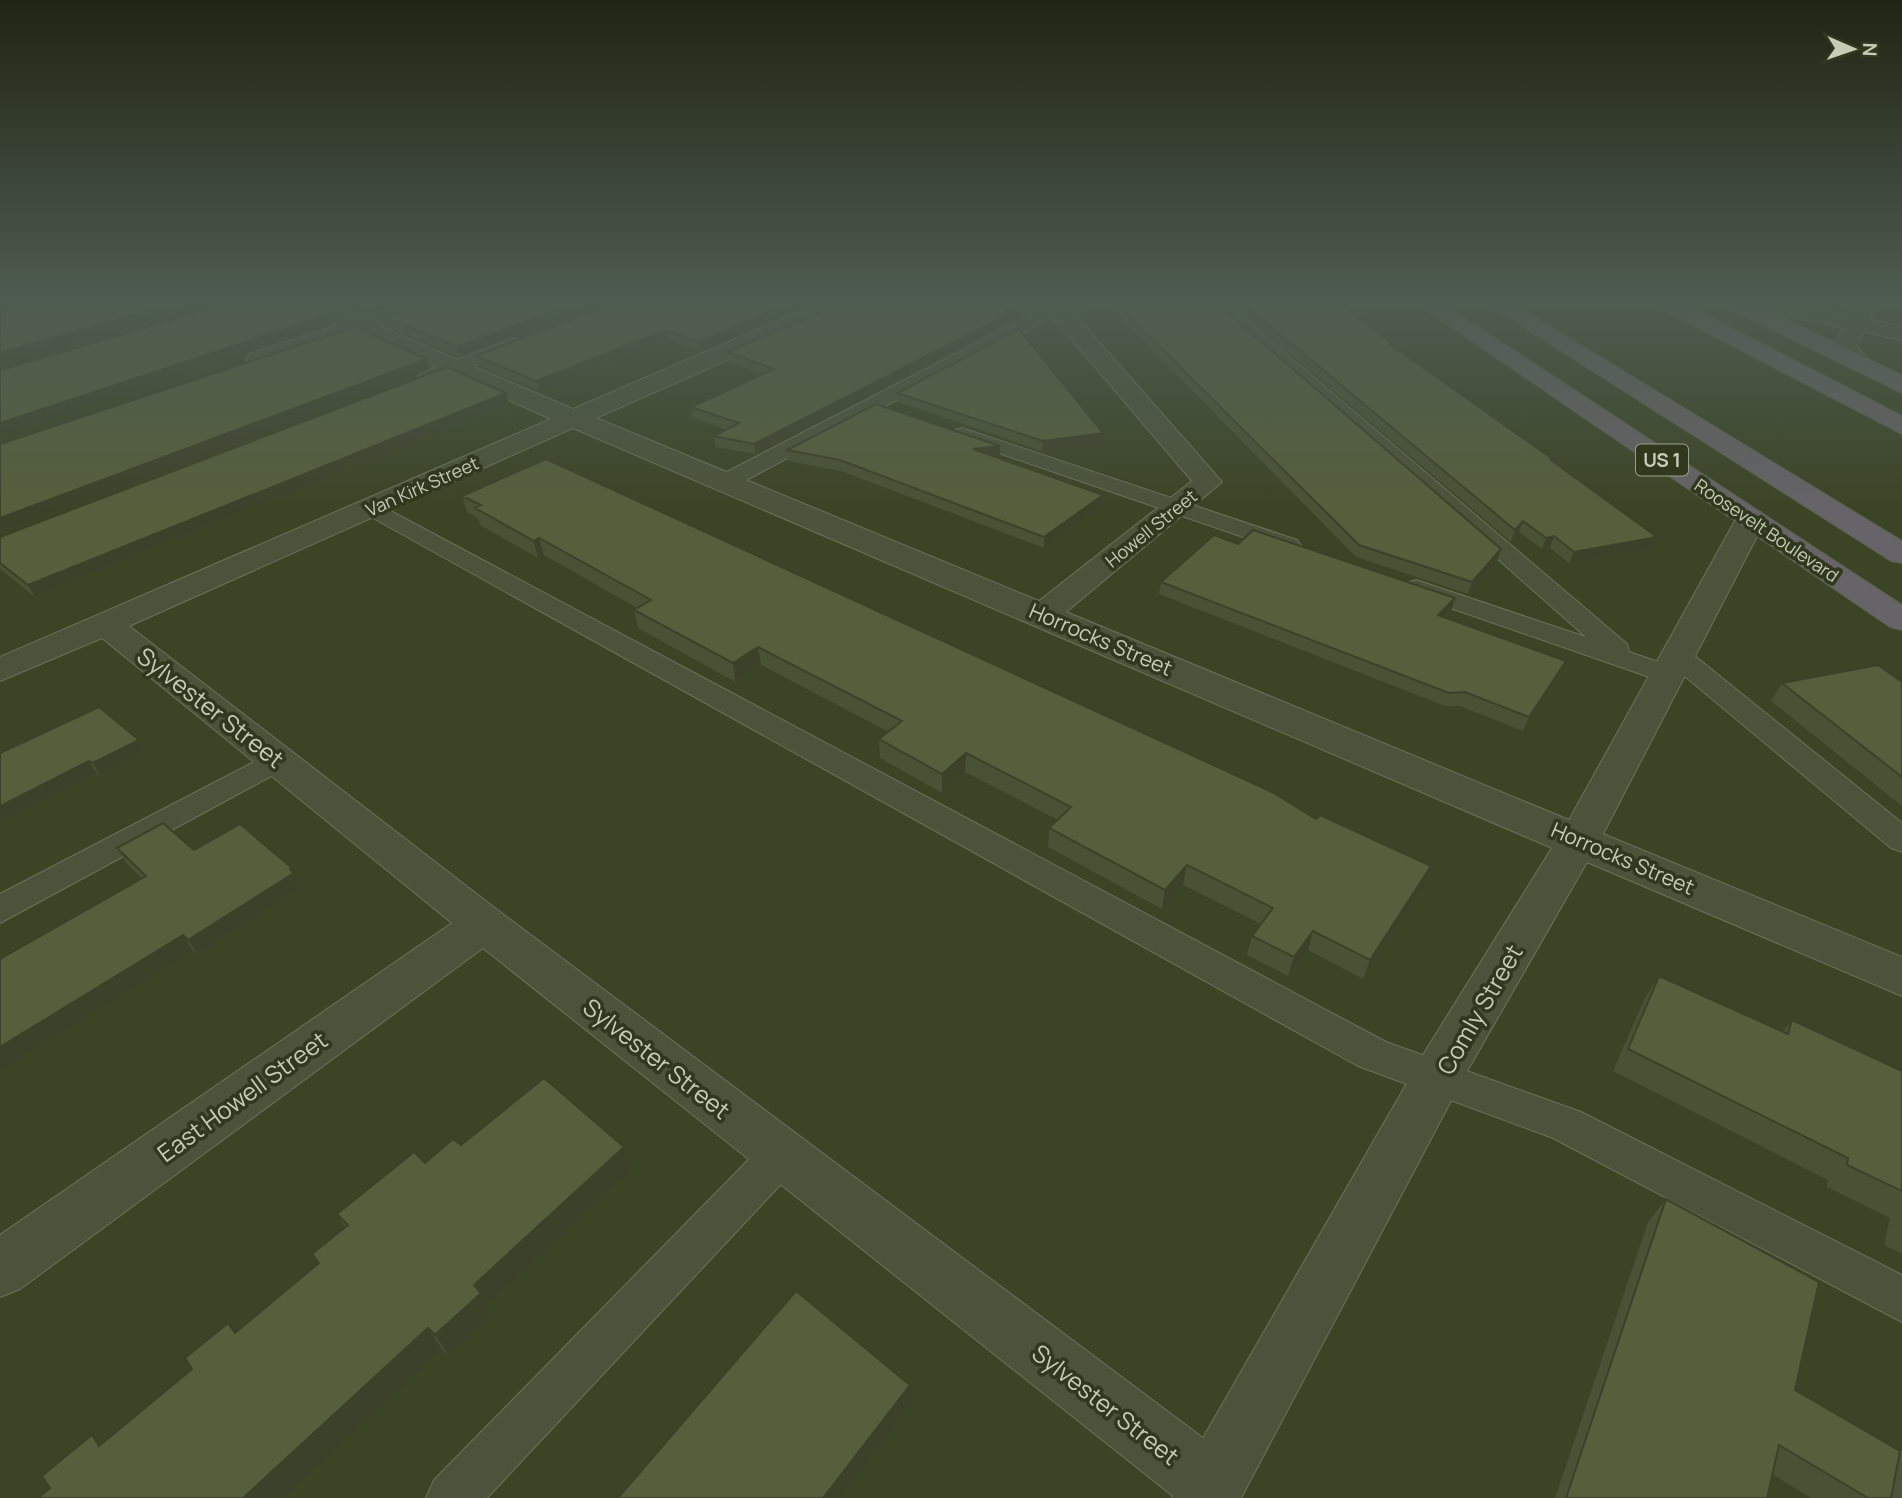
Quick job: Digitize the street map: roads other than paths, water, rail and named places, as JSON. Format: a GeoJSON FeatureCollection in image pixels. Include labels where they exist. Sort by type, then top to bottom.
{"type":"FeatureCollection","features":[{"type":"Feature","properties":{"kind":"highway","name":"Roosevelt Boulevard"},"geometry":{"type":"LineString","coordinates":[[1528,370],[1902,620]]}},
{"type":"Feature","properties":{"kind":"highway","name":"US 1"},"geometry":{"type":"LineString","coordinates":[[1605,370],[1902,554]]}},
{"type":"Feature","properties":{"kind":"highway"},"geometry":{"type":"LineString","coordinates":[[1795,370],[1902,426]]}},
{"type":"Feature","properties":{"kind":"highway"},"geometry":{"type":"LineString","coordinates":[[1872,370],[1902,385]]}},
{"type":"Feature","properties":{"kind":"street","name":"Horrocks Street"},"geometry":{"type":"LineString","coordinates":[[464,370],[574,419],[1902,976]]}},
{"type":"Feature","properties":{"kind":"street","name":"Van Kirk Street"},"geometry":{"type":"LineString","coordinates":[[2,666],[106,624],[685,370]]}},
{"type":"Feature","properties":{"kind":"street","name":"Howell Street"},"geometry":{"type":"LineString","coordinates":[[1043,614],[1208,482],[1109,370]]}},
{"type":"Feature","properties":{"kind":"street","name":"Comly Street"},"geometry":{"type":"LineString","coordinates":[[1208,1492],[1438,1078],[1579,839],[1751,519]]}},
{"type":"Feature","properties":{"kind":"street","name":"Sylvester Street"},"geometry":{"type":"LineString","coordinates":[[106,624],[1208,1492]]}},
{"type":"Feature","properties":{"kind":"street","name":"East Howell Street"},"geometry":{"type":"LineString","coordinates":[[0,1269],[484,924]]}},
{"type":"Feature","properties":{"kind":"lane"},"geometry":{"type":"LineString","coordinates":[[403,387],[445,370]]}},
{"type":"Feature","properties":{"kind":"lane"},"geometry":{"type":"LineString","coordinates":[[725,482],[872,403],[940,370]]}},
{"type":"Feature","properties":{"kind":"lane"},"geometry":{"type":"LineString","coordinates":[[1294,370],[1629,660]]}},
{"type":"Feature","properties":{"kind":"lane"},"geometry":{"type":"LineString","coordinates":[[872,403],[911,416]]}},
{"type":"Feature","properties":{"kind":"lane"},"geometry":{"type":"LineString","coordinates":[[936,425],[1317,555]]}},
{"type":"Feature","properties":{"kind":"lane"},"geometry":{"type":"LineString","coordinates":[[372,508],[1372,1054],[1567,1125],[1902,1299]]}},
{"type":"Feature","properties":{"kind":"lane"},"geometry":{"type":"LineString","coordinates":[[1394,581],[1629,660],[1672,665],[1902,840]]}},
{"type":"Feature","properties":{"kind":"lane"},"geometry":{"type":"LineString","coordinates":[[0,910],[277,760]]}},
{"type":"Feature","properties":{"kind":"lane"},"geometry":{"type":"LineString","coordinates":[[452,1498],[781,1155]]}},
{"type":"Feature","properties":{"kind":"lane"},"geometry":{"type":"LineString","coordinates":[[1899,1498],[1902,1477]]}}]}
